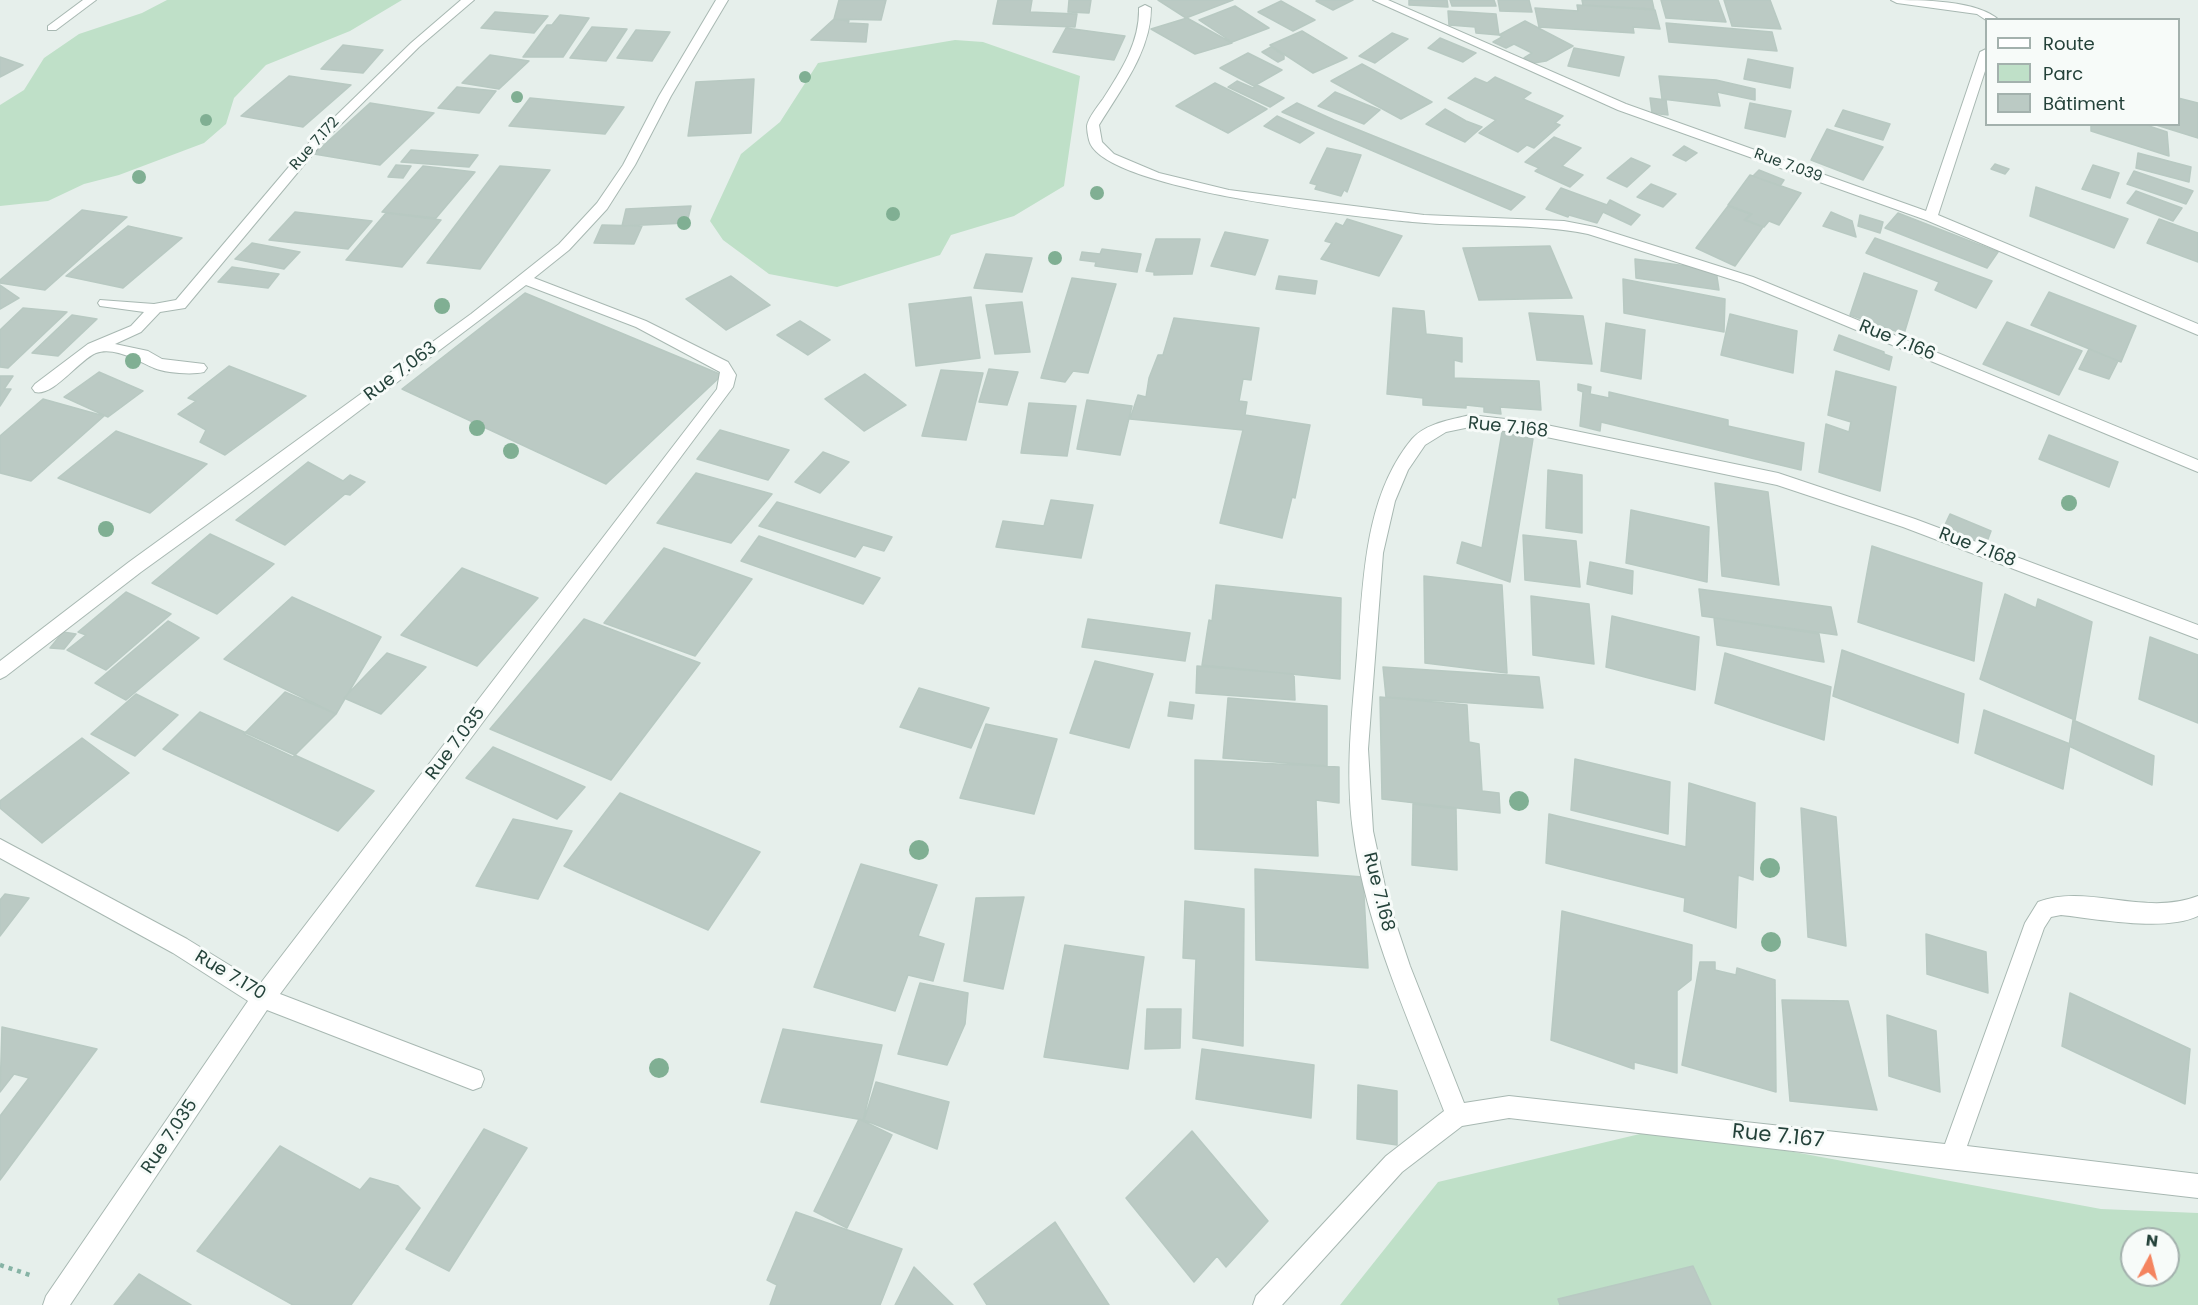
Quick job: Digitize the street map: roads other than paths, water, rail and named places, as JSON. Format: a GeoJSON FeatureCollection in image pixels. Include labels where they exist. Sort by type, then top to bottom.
{"type":"FeatureCollection","features":[{"type":"Feature","properties":{"kind":"street"},"geometry":{"type":"LineString","coordinates":[[52,28],[90,0]]}},
{"type":"Feature","properties":{"kind":"street","name":"Rue 7.172"},"geometry":{"type":"LineString","coordinates":[[155,309],[167,304],[180,305],[326,131],[415,45],[468,0]]}},
{"type":"Feature","properties":{"kind":"street","name":"Rue 7.063"},"geometry":{"type":"LineString","coordinates":[[0,671],[126,574],[243,490],[564,247],[602,206],[629,165],[665,96],[722,0]]}},
{"type":"Feature","properties":{"kind":"street","name":"Rue 7.039"},"geometry":{"type":"LineString","coordinates":[[1379,0],[1622,107],[1930,217],[2198,330]]}},
{"type":"Feature","properties":{"kind":"street"},"geometry":{"type":"LineString","coordinates":[[1898,0],[1980,11],[1991,18]]}},
{"type":"Feature","properties":{"kind":"street","name":"Rue 7.166"},"geometry":{"type":"LineString","coordinates":[[1144,8],[1147,20],[1139,46],[1093,125],[1096,143],[1109,157],[1155,176],[1229,194],[1287,203],[1424,219],[1564,225],[1590,230],[1748,280],[2198,466]]}},
{"type":"Feature","properties":{"kind":"street"},"geometry":{"type":"LineString","coordinates":[[1930,217],[1985,55]]}},
{"type":"Feature","properties":{"kind":"street","name":"Rue 7.035"},"geometry":{"type":"LineString","coordinates":[[55,1305],[264,998],[724,391],[729,379],[729,371],[723,366],[641,324],[524,279]]}},
{"type":"Feature","properties":{"kind":"street"},"geometry":{"type":"LineString","coordinates":[[105,303],[155,309]]}},
{"type":"Feature","properties":{"kind":"street"},"geometry":{"type":"LineString","coordinates":[[40,388],[93,348],[136,329],[155,309]]}},
{"type":"Feature","properties":{"kind":"street"},"geometry":{"type":"LineString","coordinates":[[93,348],[111,348],[143,355],[159,364],[199,368]]}},
{"type":"Feature","properties":{"kind":"street","name":"Rue 7.168"},"geometry":{"type":"LineString","coordinates":[[1457,1115],[1399,966],[1378,900],[1363,831],[1359,760],[1375,553],[1387,501],[1401,469],[1419,441],[1442,427],[1470,421],[1480,422],[1532,428],[1778,479],[1909,523],[2198,632]]}},
{"type":"Feature","properties":{"kind":"street","name":"Rue 7.170"},"geometry":{"type":"LineString","coordinates":[[0,848],[180,946],[264,998],[473,1079]]}},
{"type":"Feature","properties":{"kind":"street"},"geometry":{"type":"LineString","coordinates":[[1952,1156],[2035,923],[2045,909],[2061,905],[2134,913],[2185,912],[2198,906]]}},
{"type":"Feature","properties":{"kind":"street","name":"Rue 7.167"},"geometry":{"type":"LineString","coordinates":[[1265,1305],[1394,1164],[1457,1115],[1509,1107],[2198,1186]]}}]}
